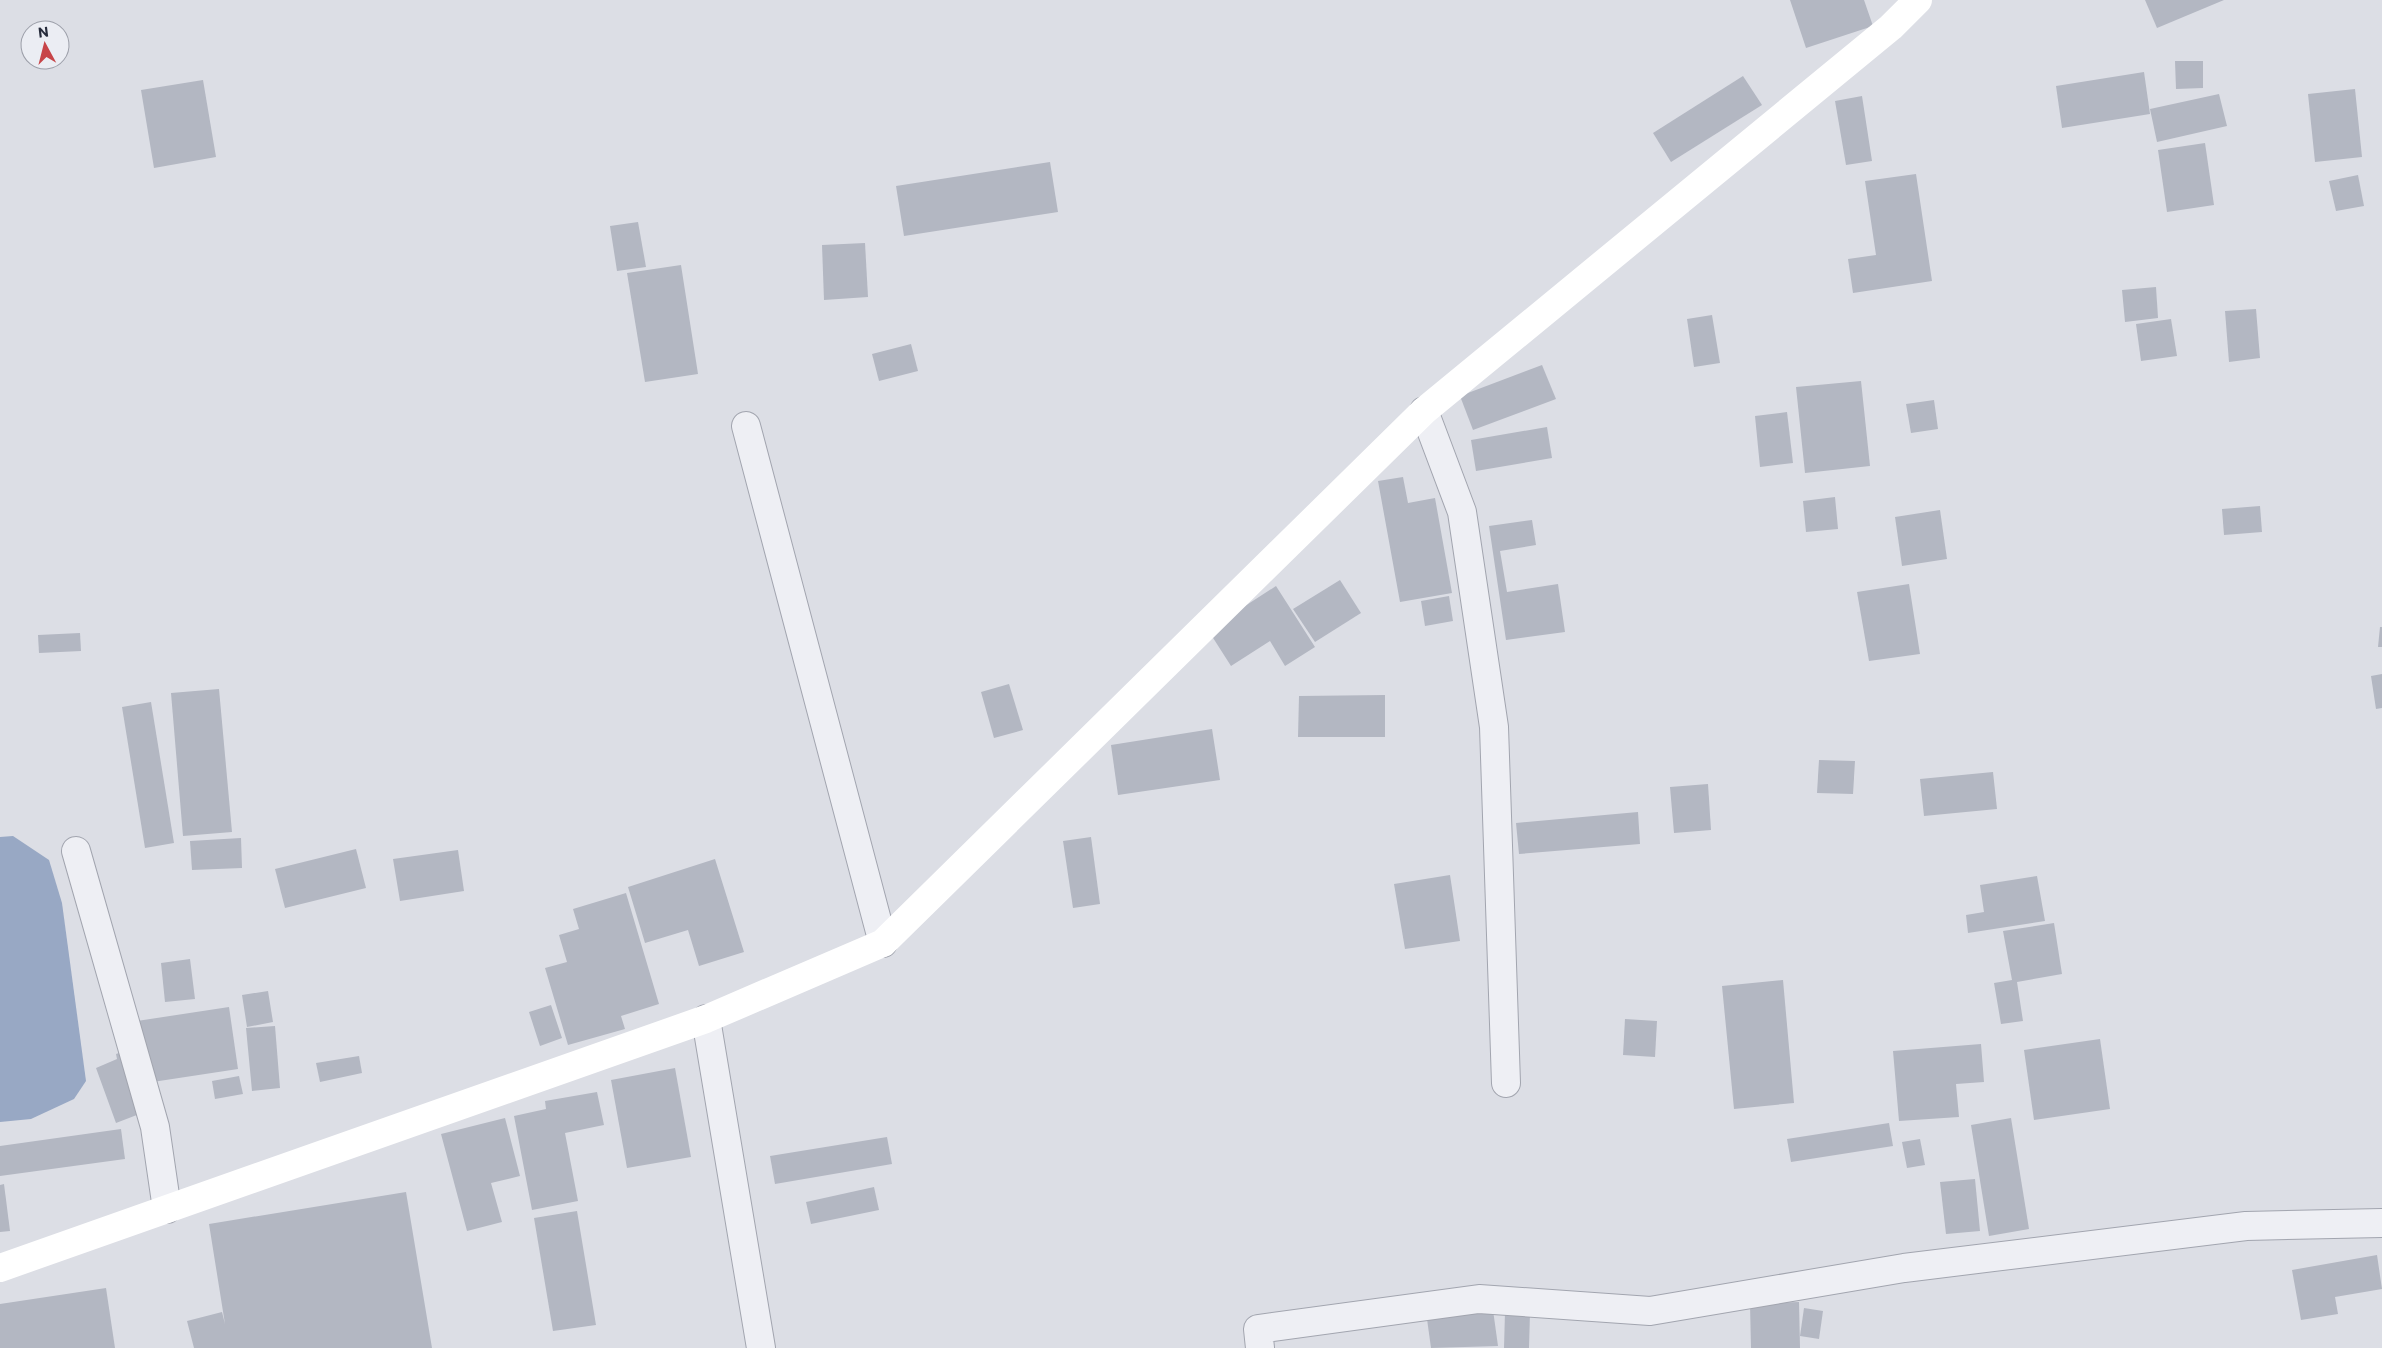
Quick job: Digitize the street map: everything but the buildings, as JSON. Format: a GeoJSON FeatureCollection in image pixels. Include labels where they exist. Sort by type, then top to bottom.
{"type":"FeatureCollection","features":[{"type":"Feature","properties":{"kind":"main road"},"geometry":{"type":"LineString","coordinates":[[0,1268],[706,1020],[882,943],[1424,411],[1883,33],[1918,0]]}},
{"type":"Feature","properties":{"kind":"street"},"geometry":{"type":"LineString","coordinates":[[1424,411],[1462,512],[1494,727],[1506,1083]]}},
{"type":"Feature","properties":{"kind":"street"},"geometry":{"type":"LineString","coordinates":[[746,426],[882,943]]}},
{"type":"Feature","properties":{"kind":"street"},"geometry":{"type":"LineString","coordinates":[[76,851],[154,1127],[168,1209]]}},
{"type":"Feature","properties":{"kind":"street"},"geometry":{"type":"LineString","coordinates":[[706,1020],[761,1348]]}},
{"type":"Feature","properties":{"kind":"street"},"geometry":{"type":"LineString","coordinates":[[1260,1348],[1258,1328],[1479,1299],[1650,1311],[1904,1268],[2236,1227],[2382,1223]]}},
{"type":"Feature","properties":{"kind":"water"},"geometry":{"type":"Polygon","coordinates":[[[13,836],[49,860],[62,903],[86,1081],[74,1099],[31,1119],[0,1122],[0,837],[13,836]]]}}]}
